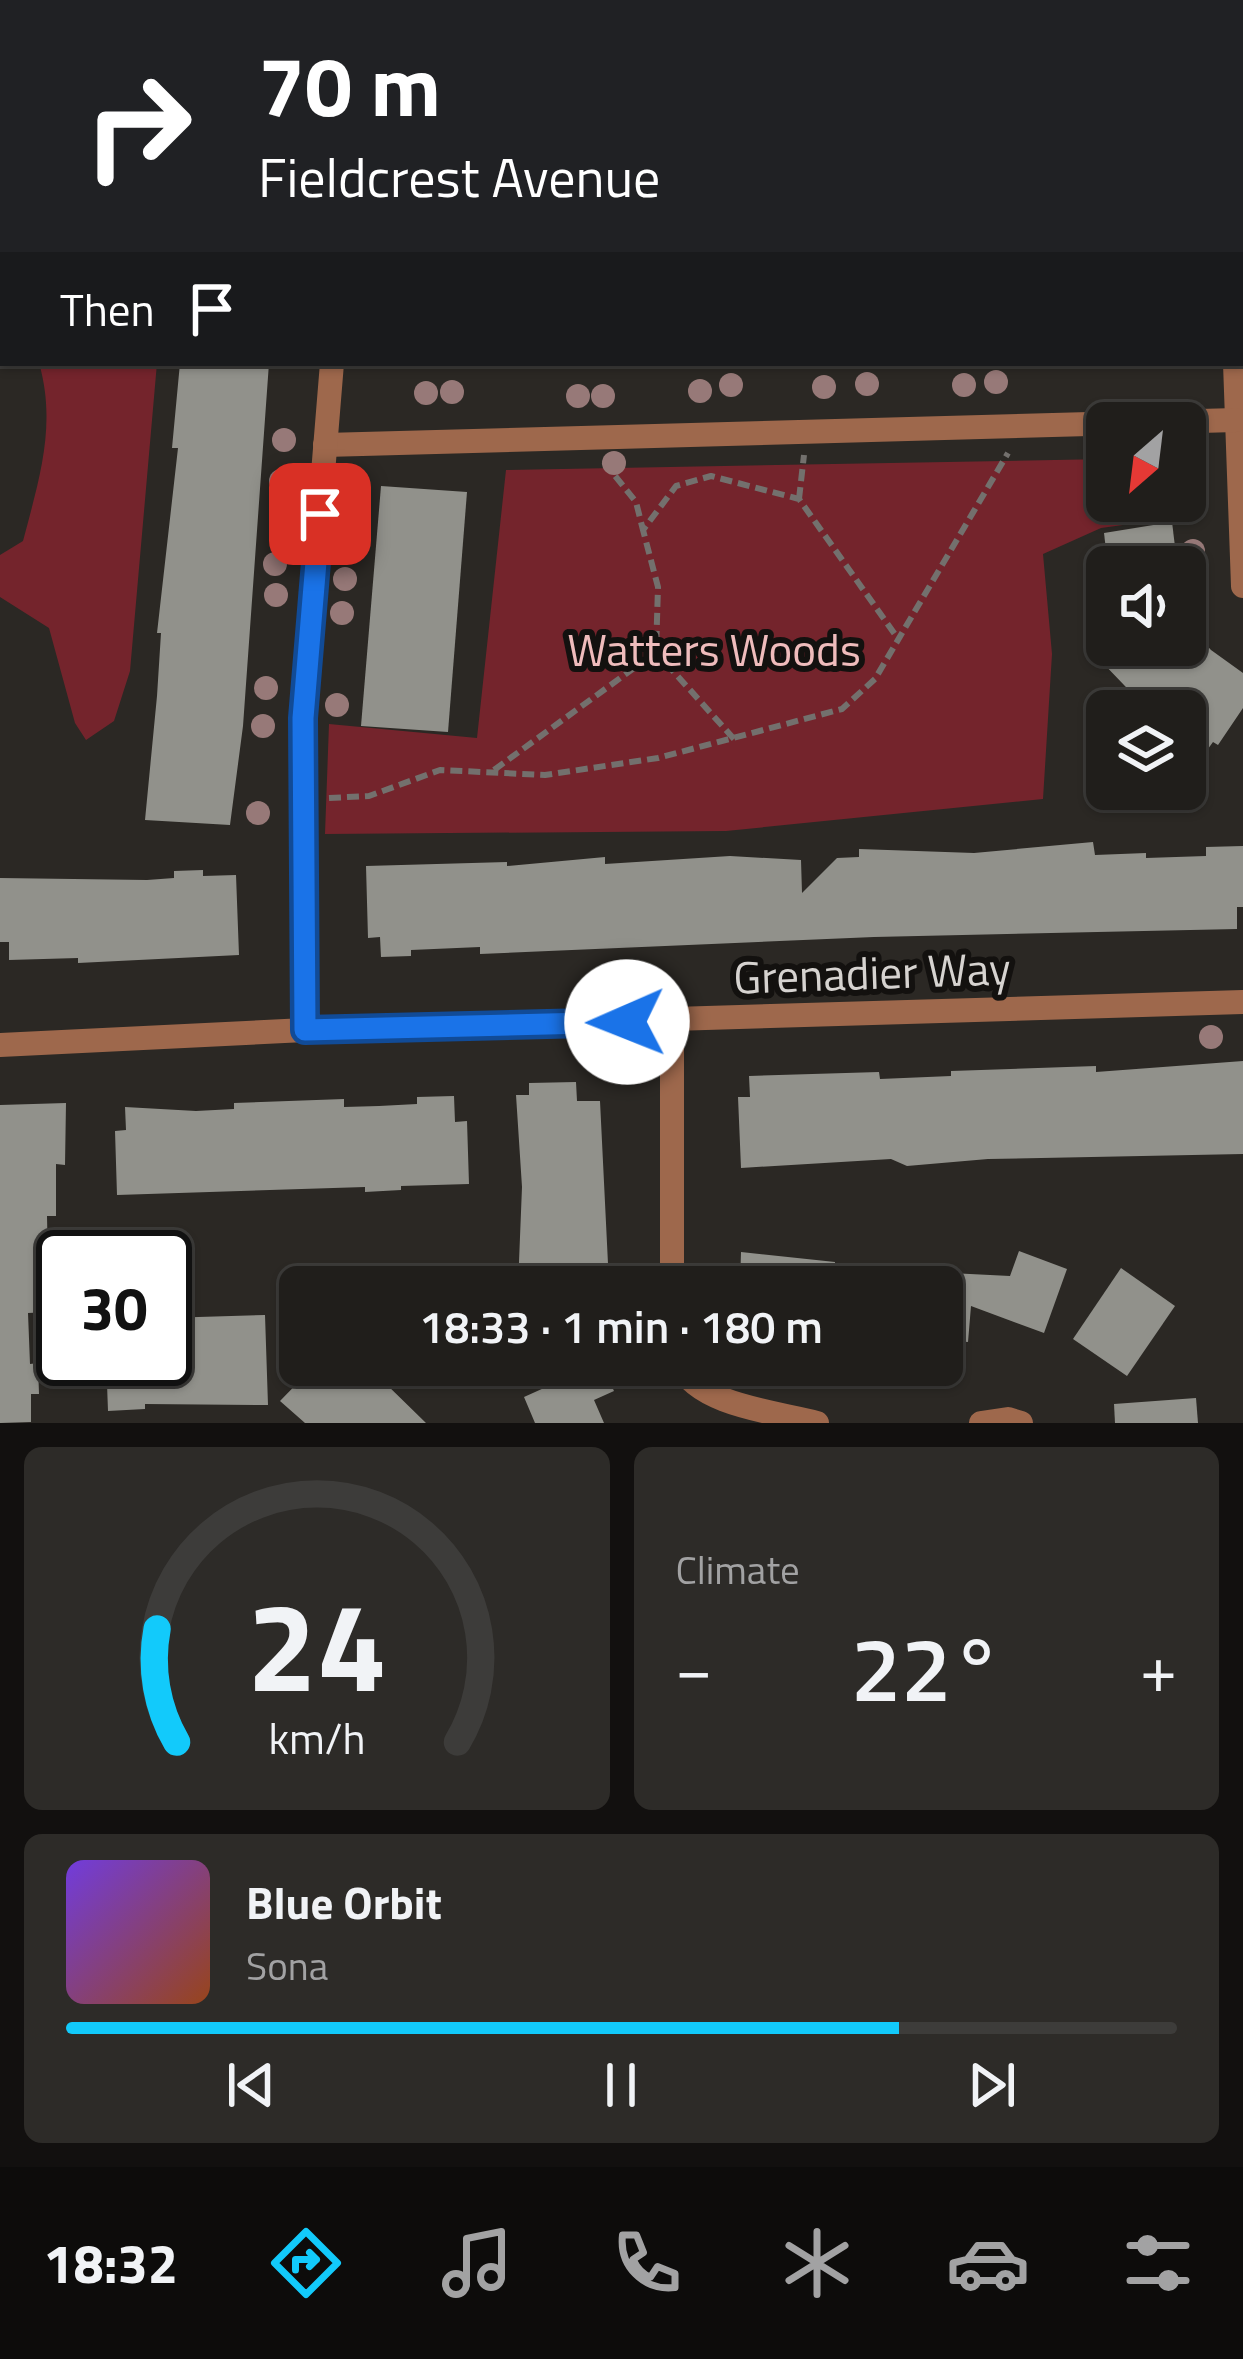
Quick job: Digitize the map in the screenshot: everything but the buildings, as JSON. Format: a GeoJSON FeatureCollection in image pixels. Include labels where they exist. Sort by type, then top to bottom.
{"type":"FeatureCollection","features":[{"type":"Feature","properties":{"kind":"street"},"geometry":{"type":"LineString","coordinates":[[305,1030],[303,718],[332,366]]}},
{"type":"Feature","properties":{"kind":"street"},"geometry":{"type":"LineString","coordinates":[[1235,366],[1243,586]]}},
{"type":"Feature","properties":{"kind":"street"},"geometry":{"type":"LineString","coordinates":[[325,445],[1236,420]]}},
{"type":"Feature","properties":{"kind":"street","name":"Grenadier Way"},"geometry":{"type":"LineString","coordinates":[[0,1045],[305,1030],[1243,1002]]}},
{"type":"Feature","properties":{"kind":"street"},"geometry":{"type":"LineString","coordinates":[[672,1266],[673,1020]]}},
{"type":"Feature","properties":{"kind":"street"},"geometry":{"type":"LineString","coordinates":[[701,1386],[716,1395],[817,1423]]}},
{"type":"Feature","properties":{"kind":"street"},"geometry":{"type":"LineString","coordinates":[[981,1423],[1008,1419],[1021,1423]]}},
{"type":"Feature","properties":{"kind":"path"},"geometry":{"type":"LineString","coordinates":[[303,799],[369,796],[440,770],[545,775],[658,758],[842,709],[875,679],[1025,424]]}},
{"type":"Feature","properties":{"kind":"path"},"geometry":{"type":"LineString","coordinates":[[799,500],[804,432]]}},
{"type":"Feature","properties":{"kind":"path"},"geometry":{"type":"LineString","coordinates":[[603,436],[604,462],[636,502],[658,587],[656,652],[735,740]]}},
{"type":"Feature","properties":{"kind":"path"},"geometry":{"type":"LineString","coordinates":[[643,530],[676,486],[711,476],[799,500],[899,640]]}},
{"type":"Feature","properties":{"kind":"path"},"geometry":{"type":"LineString","coordinates":[[493,771],[656,652]]}},
{"type":"Feature","properties":{"kind":"green space"},"geometry":{"type":"Polygon","coordinates":[[[40,366],[157,366],[130,671],[114,721],[86,740],[75,723],[49,628],[0,597],[0,555],[23,541],[35,496],[46,430],[40,366]]]}},
{"type":"Feature","properties":{"kind":"green space","name":"Watters Woods"},"geometry":{"type":"Polygon","coordinates":[[[1086,459],[1086,522],[1144,522],[1101,528],[1043,554],[1052,654],[1043,799],[726,831],[325,834],[329,724],[477,738],[506,470],[1086,459]]]}},
{"type":"Feature","properties":{"kind":"route"},"geometry":{"type":"LineString","coordinates":[[320,514],[303,718],[305,1030],[627,1022]]}}]}
